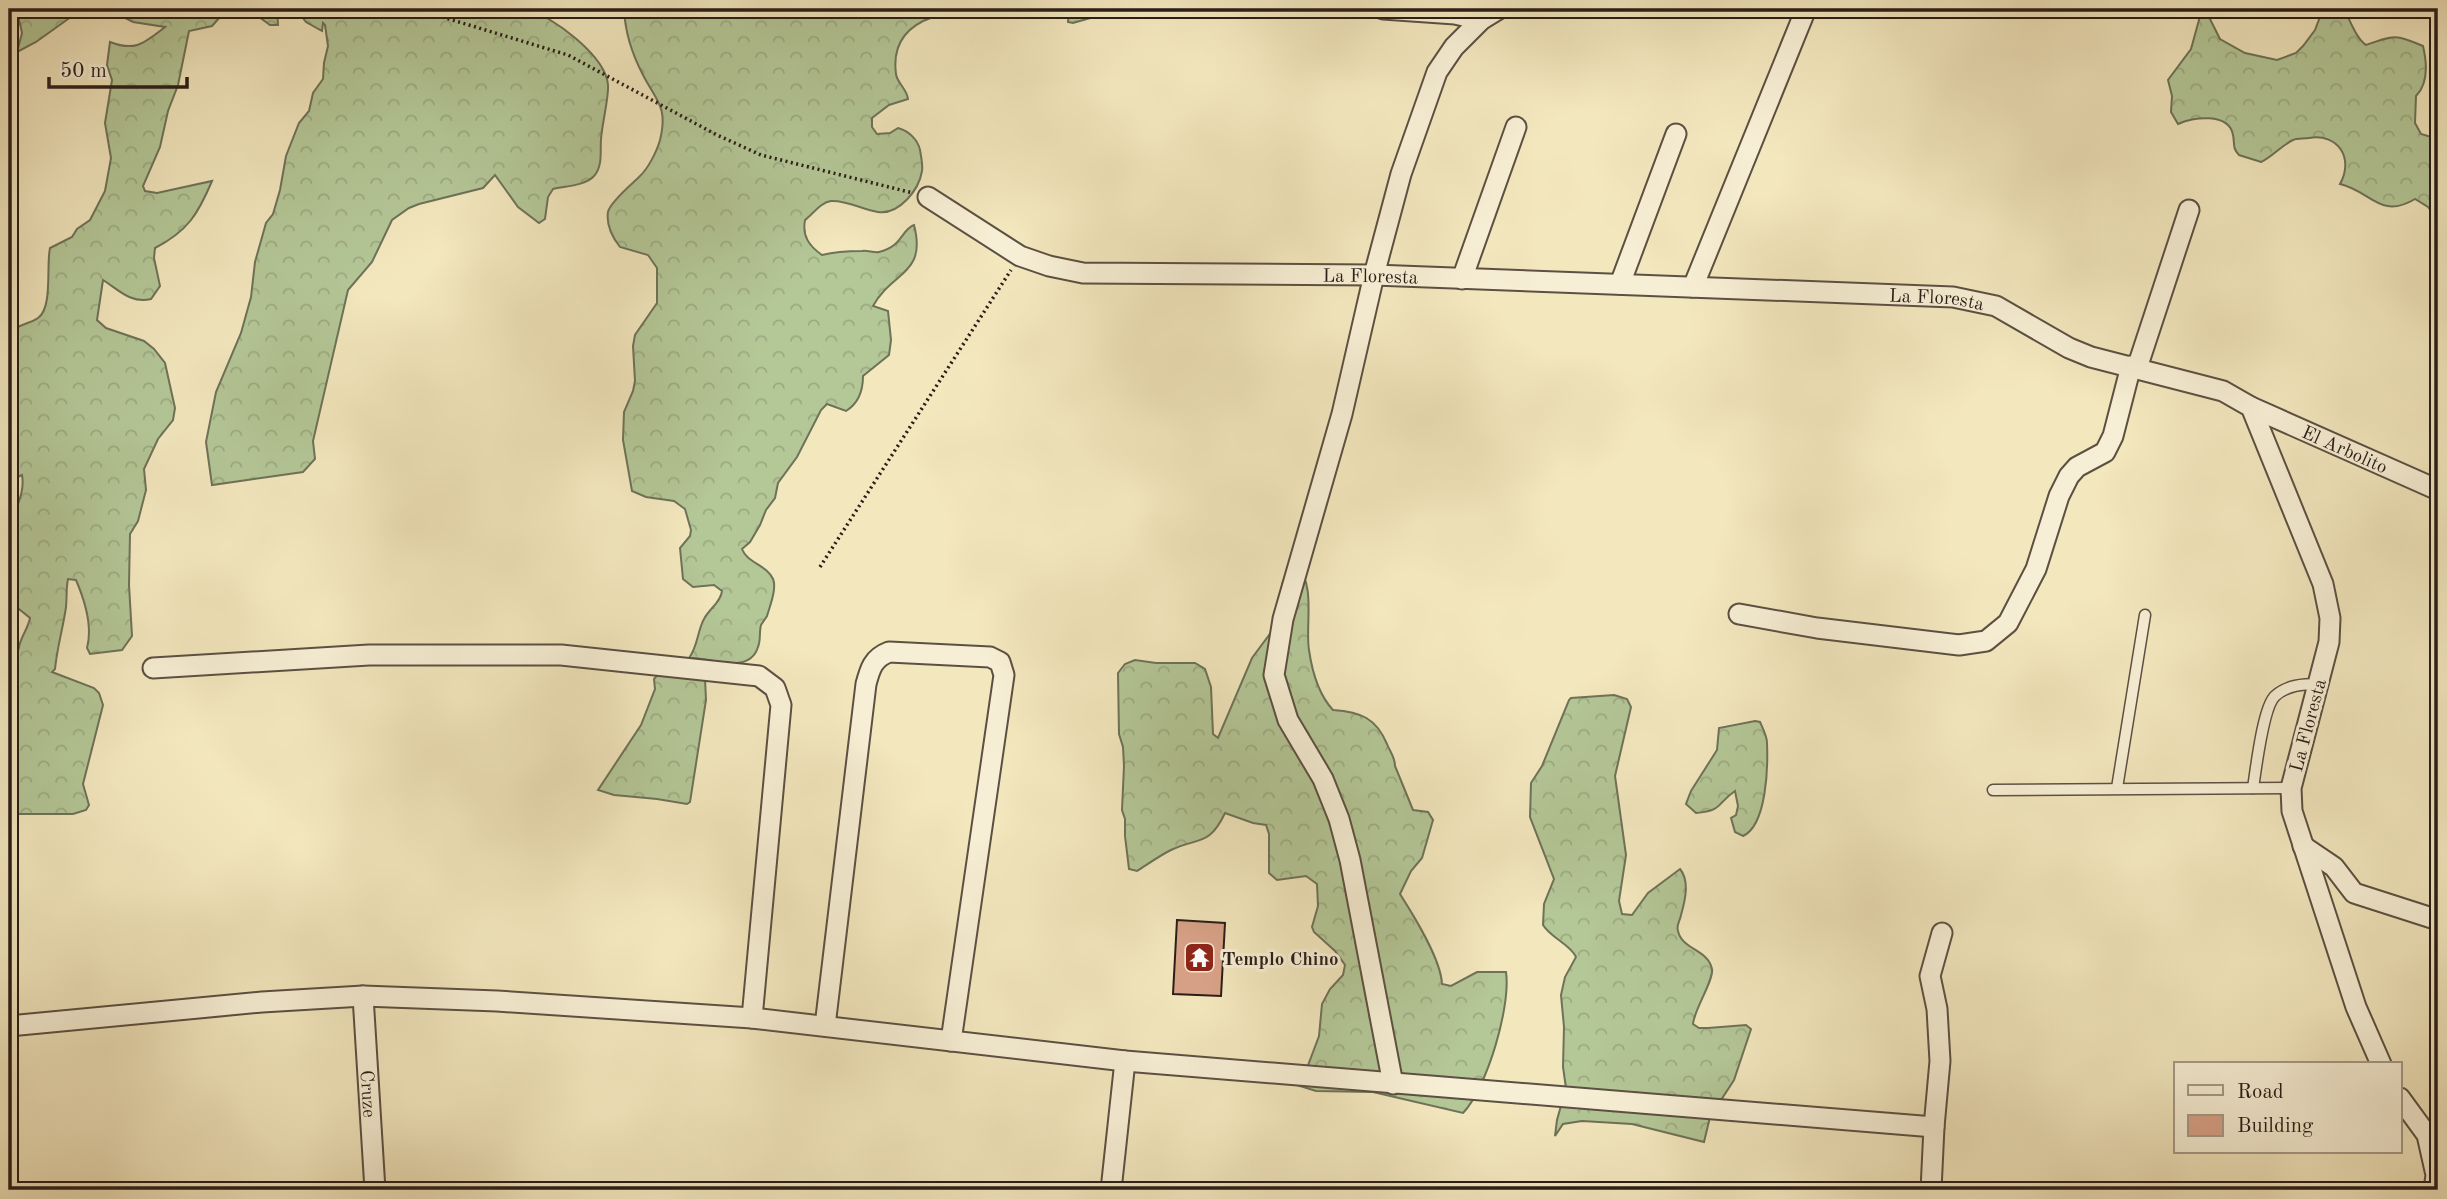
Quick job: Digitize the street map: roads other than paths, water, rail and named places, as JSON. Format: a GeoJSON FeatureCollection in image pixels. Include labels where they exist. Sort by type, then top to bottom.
{"type":"FeatureCollection","features":[{"type":"Feature","properties":{"kind":"street"},"geometry":{"type":"LineString","coordinates":[[1383,9],[1455,14],[1481,20]]}},
{"type":"Feature","properties":{"kind":"street"},"geometry":{"type":"LineString","coordinates":[[1393,1084],[1342,829],[1323,779],[1288,720],[1274,675],[1283,620],[1342,414],[1374,275],[1401,174],[1437,72],[1454,47],[1481,20],[1499,9]]}},
{"type":"Feature","properties":{"kind":"street"},"geometry":{"type":"LineString","coordinates":[[1693,287],[1806,9]]}},
{"type":"Feature","properties":{"kind":"street"},"geometry":{"type":"LineString","coordinates":[[1462,279],[1516,128]]}},
{"type":"Feature","properties":{"kind":"street"},"geometry":{"type":"LineString","coordinates":[[1620,285],[1676,134]]}},
{"type":"Feature","properties":{"kind":"street","name":"La Floresta"},"geometry":{"type":"LineString","coordinates":[[928,197],[1020,256],[1083,273],[1374,275],[1953,297],[1972,300],[1996,306],[2069,348],[2091,357],[2223,391],[2251,407],[2323,584],[2330,618],[2329,642],[2291,788],[2292,811],[2356,1007],[2380,1062]]}},
{"type":"Feature","properties":{"kind":"street"},"geometry":{"type":"LineString","coordinates":[[1739,614],[1817,628],[1959,645],[1986,641],[2008,623],[2036,569],[2059,496],[2069,476],[2077,467],[2105,452],[2113,436],[2189,210]]}},
{"type":"Feature","properties":{"kind":"street","name":"El Arbolito"},"geometry":{"type":"LineString","coordinates":[[2251,407],[2438,490]]}},
{"type":"Feature","properties":{"kind":"street"},"geometry":{"type":"LineString","coordinates":[[825,1026],[866,684],[871,666],[880,656],[889,652],[990,657],[1000,662],[1004,675],[951,1041]]}},
{"type":"Feature","properties":{"kind":"street"},"geometry":{"type":"LineString","coordinates":[[153,668],[369,655],[561,655],[759,676],[775,688],[781,705],[752,1018]]}},
{"type":"Feature","properties":{"kind":"street"},"geometry":{"type":"LineString","coordinates":[[2302,846],[2334,867],[2354,893],[2438,920]]}},
{"type":"Feature","properties":{"kind":"street"},"geometry":{"type":"LineString","coordinates":[[1931,1190],[1940,1061],[1937,1009],[1930,976],[1942,933]]}},
{"type":"Feature","properties":{"kind":"street"},"geometry":{"type":"LineString","coordinates":[[9,1026],[262,1002],[363,996],[497,1001],[752,1018],[1125,1061],[1934,1127]]}},
{"type":"Feature","properties":{"kind":"street","name":"Cruze"},"geometry":{"type":"LineString","coordinates":[[363,996],[374,1190]]}},
{"type":"Feature","properties":{"kind":"street"},"geometry":{"type":"LineString","coordinates":[[1111,1190],[1125,1061]]}},
{"type":"Feature","properties":{"kind":"street"},"geometry":{"type":"LineString","coordinates":[[2402,1100],[2433,1134],[2436,1175],[2434,1190]]}},
{"type":"Feature","properties":{"kind":"lane"},"geometry":{"type":"LineString","coordinates":[[2117,788],[2145,615]]}},
{"type":"Feature","properties":{"kind":"lane"},"geometry":{"type":"LineString","coordinates":[[2253,788],[2266,716],[2273,698],[2283,690],[2298,685],[2318,684]]}},
{"type":"Feature","properties":{"kind":"lane"},"geometry":{"type":"LineString","coordinates":[[1993,790],[2291,788]]}},
{"type":"Feature","properties":{"kind":"place","name":"Templo Chino"},"geometry":{"type":"Point","coordinates":[1199,958]}}]}
